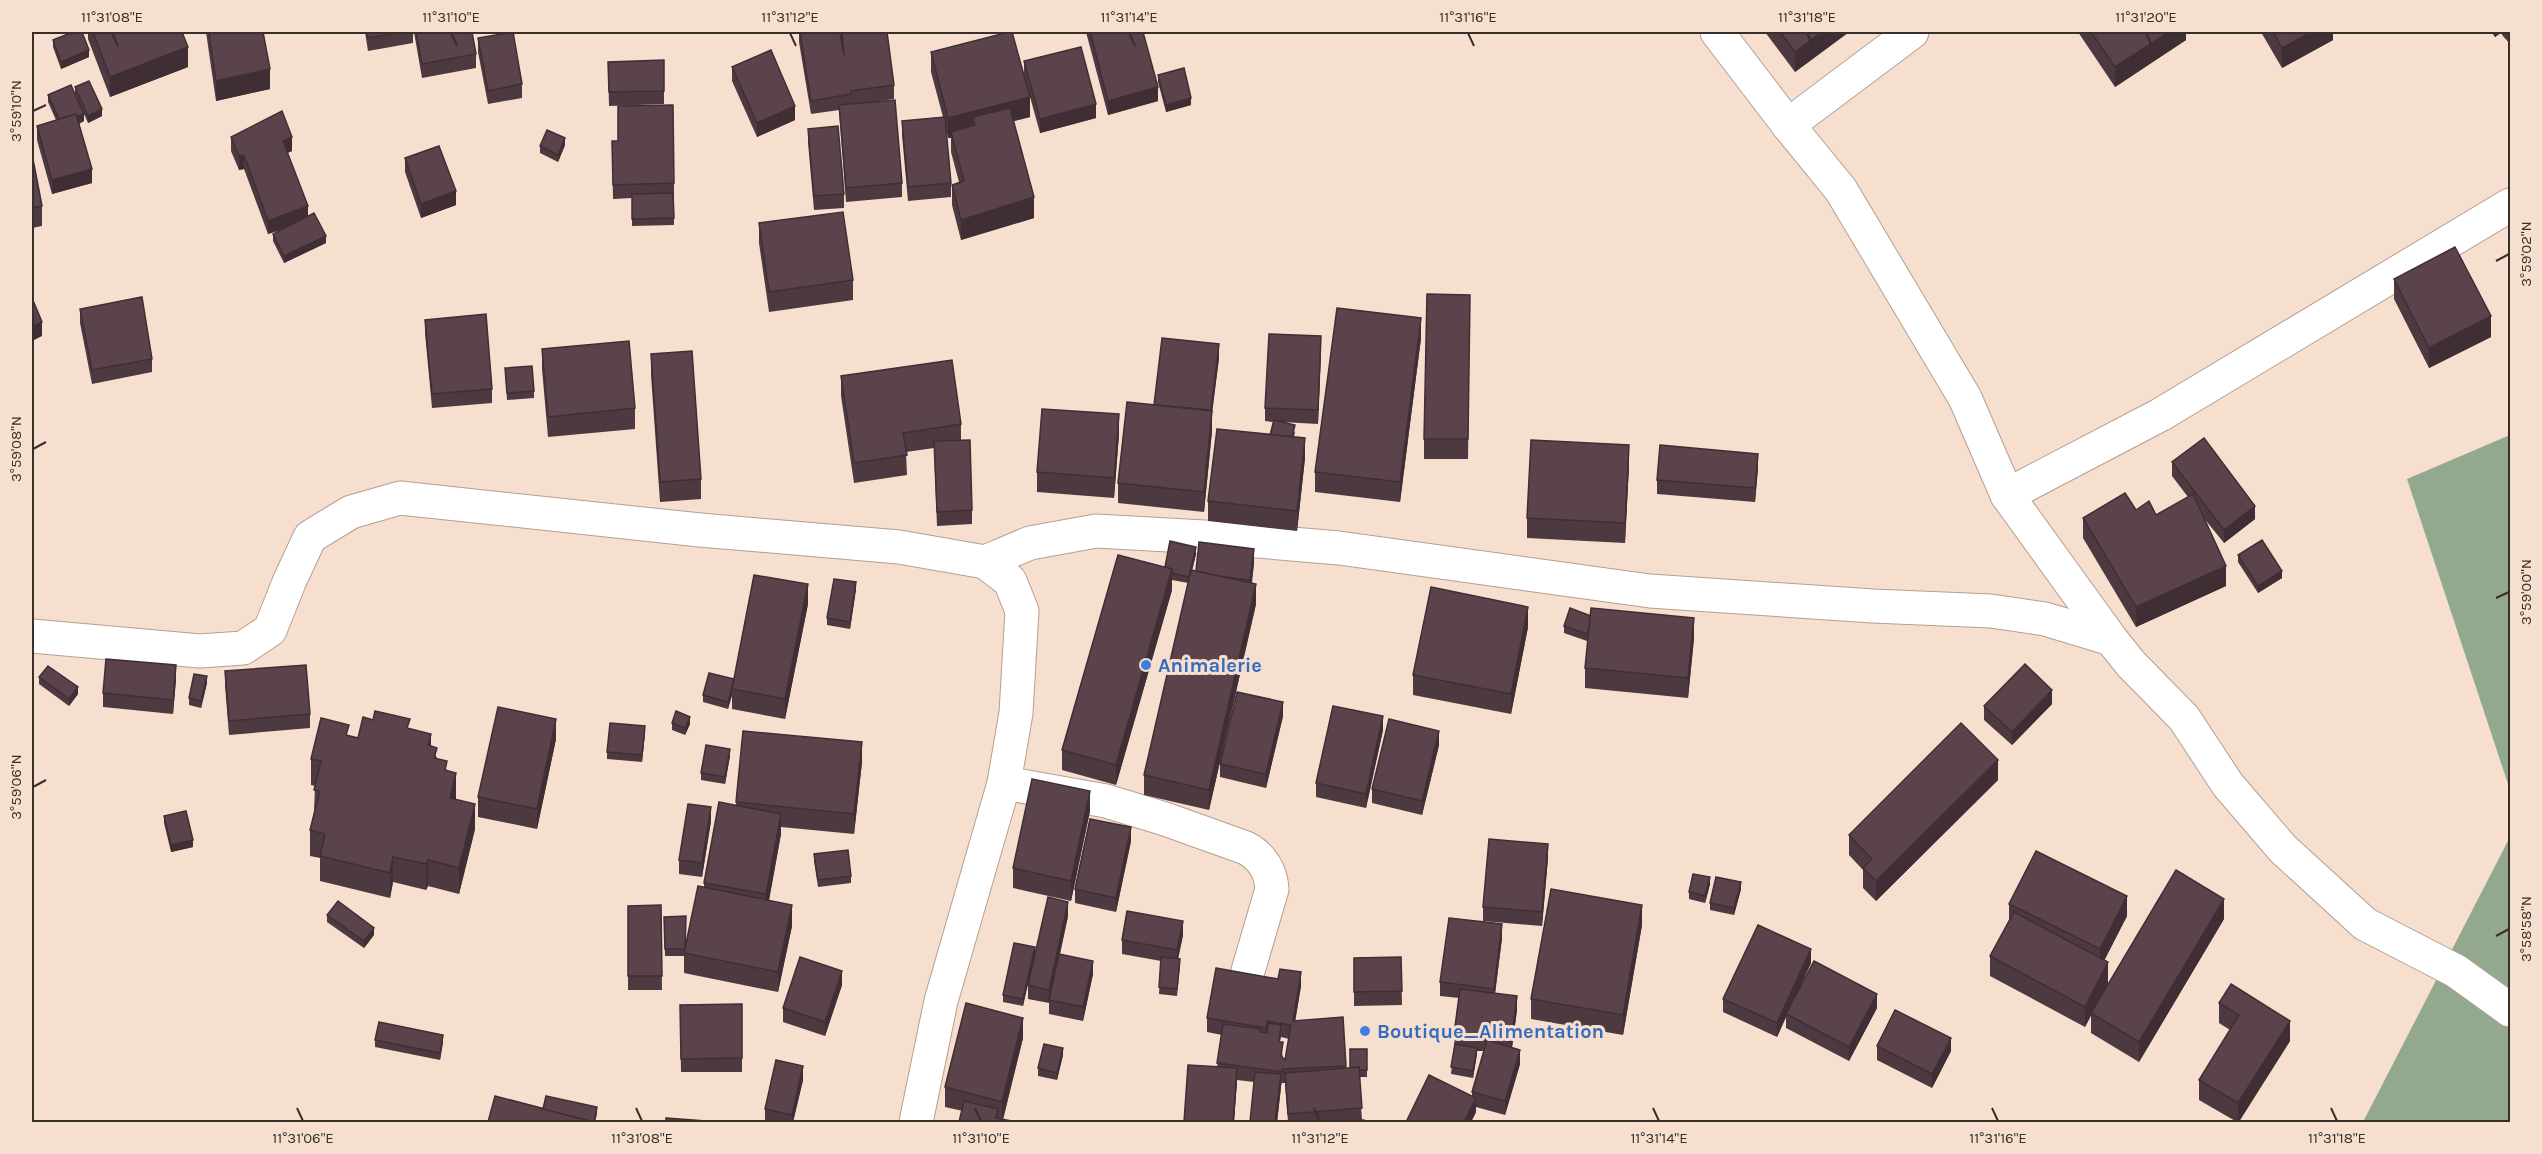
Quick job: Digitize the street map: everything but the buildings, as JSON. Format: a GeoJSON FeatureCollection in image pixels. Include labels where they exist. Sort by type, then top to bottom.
{"type":"FeatureCollection","features":[{"type":"Feature","properties":{"kind":"street"},"geometry":{"type":"LineString","coordinates":[[1717,32],[1841,190],[1965,398],[2007,495],[2110,639],[2184,718],[2229,785],[2283,849],[2365,924],[2456,971],[2511,1010]]}},
{"type":"Feature","properties":{"kind":"street"},"geometry":{"type":"LineString","coordinates":[[1788,125],[1912,32]]}},
{"type":"Feature","properties":{"kind":"street"},"geometry":{"type":"LineString","coordinates":[[2007,495],[2160,415],[2511,205]]}},
{"type":"Feature","properties":{"kind":"street"},"geometry":{"type":"LineString","coordinates":[[32,636],[200,651],[243,648],[270,630],[310,537],[351,512],[400,498],[700,530],[899,547],[986,562],[1010,581],[1022,611],[1016,713],[1004,783],[941,1001],[926,1062],[916,1122]]}},
{"type":"Feature","properties":{"kind":"street"},"geometry":{"type":"LineString","coordinates":[[986,562],[1030,543],[1096,531],[1222,538],[1339,548],[1650,591],[1874,606],[1990,611],[2045,620],[2110,639]]}},
{"type":"Feature","properties":{"kind":"street"},"geometry":{"type":"LineString","coordinates":[[1004,783],[1106,801],[1165,819],[1257,854],[1271,877],[1272,889],[1248,971]]}},
{"type":"Feature","properties":{"kind":"green space"},"geometry":{"type":"Polygon","coordinates":[[[2510,435],[2510,790],[2407,479],[2510,435]]]}},
{"type":"Feature","properties":{"kind":"green space"},"geometry":{"type":"Polygon","coordinates":[[[2510,837],[2510,1122],[2363,1122],[2510,837]]]}},
{"type":"Feature","properties":{"kind":"place","name":"Animalerie"},"geometry":{"type":"Point","coordinates":[1146,665]}},
{"type":"Feature","properties":{"kind":"place","name":"Boutique_Alimentation"},"geometry":{"type":"Point","coordinates":[1365,1031]}}]}
